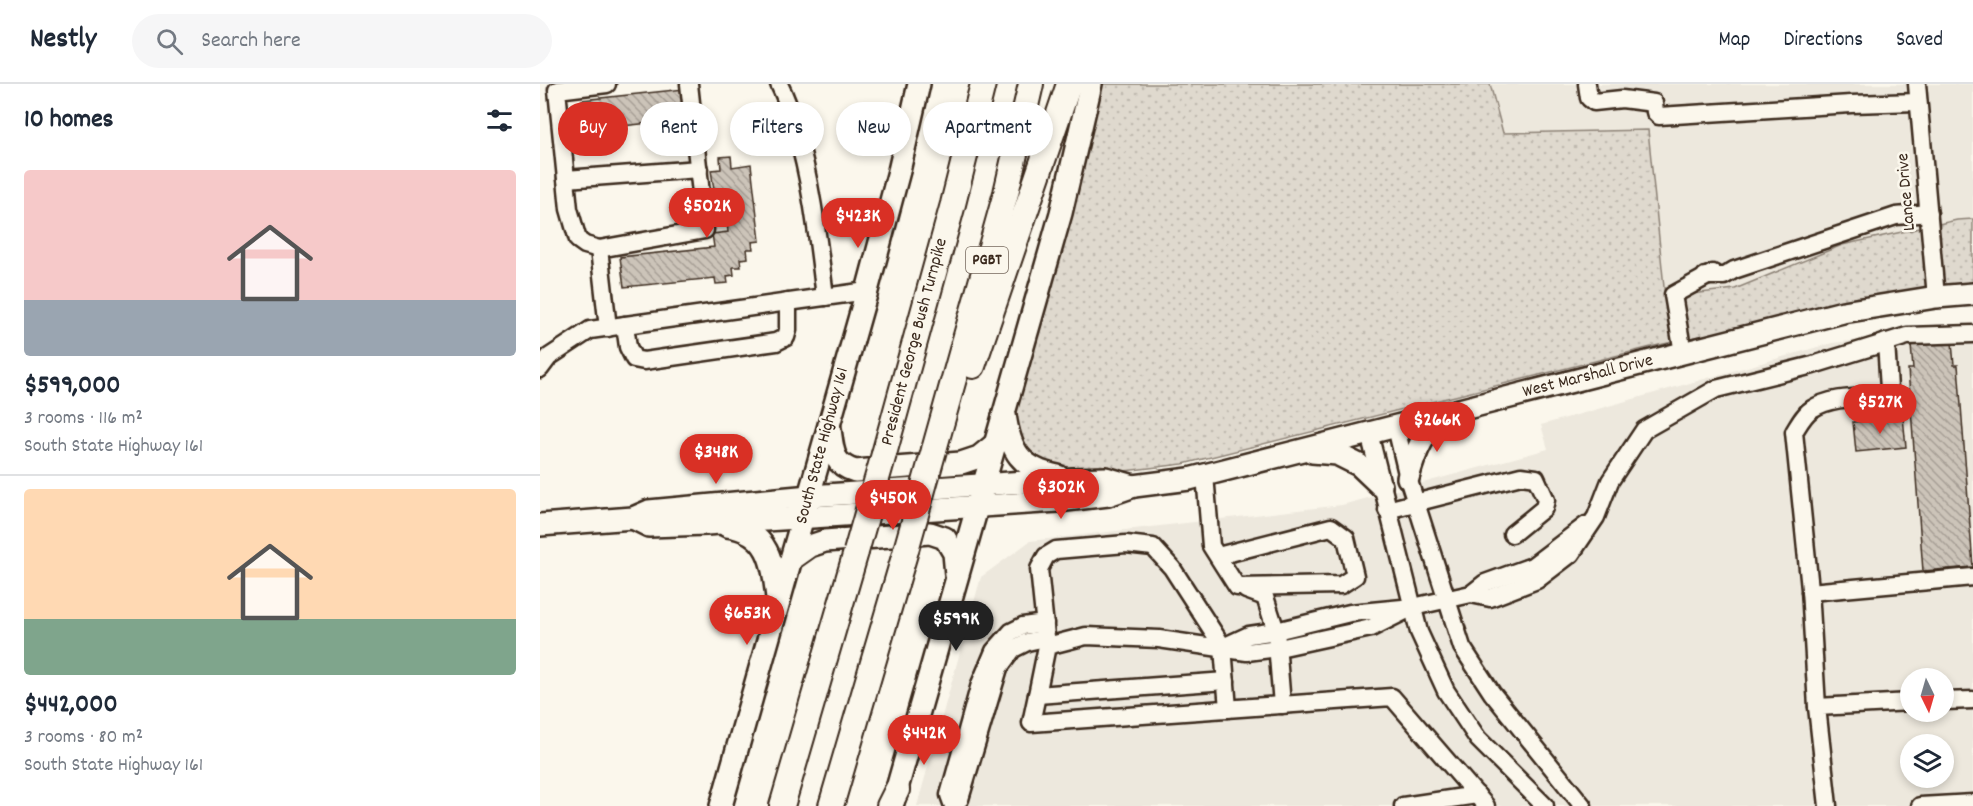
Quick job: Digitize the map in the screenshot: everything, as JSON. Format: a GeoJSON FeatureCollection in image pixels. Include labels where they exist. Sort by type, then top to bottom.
{"type":"FeatureCollection","features":[{"type":"Feature","properties":{"kind":"highway"},"geometry":{"type":"LineString","coordinates":[[953,204],[959,131],[968,84]]}},
{"type":"Feature","properties":{"kind":"highway","name":"President George Bush Turnpike"},"geometry":{"type":"LineString","coordinates":[[782,806],[884,454],[953,204],[983,84]]}},
{"type":"Feature","properties":{"kind":"highway","name":"PGBT"},"geometry":{"type":"LineString","coordinates":[[831,806],[937,443],[1006,193],[1031,84]]}},
{"type":"Feature","properties":{"kind":"highway"},"geometry":{"type":"LineString","coordinates":[[937,443],[973,367],[1069,84]]}},
{"type":"Feature","properties":{"kind":"main road","name":"South State Highway 161"},"geometry":{"type":"LineString","coordinates":[[721,806],[867,291],[919,84]]}},
{"type":"Feature","properties":{"kind":"main road"},"geometry":{"type":"LineString","coordinates":[[893,801],[1061,213],[1091,84]]}},
{"type":"Feature","properties":{"kind":"main road","name":"West Marshall Drive"},"geometry":{"type":"LineString","coordinates":[[540,525],[633,518],[649,511],[807,506],[978,506],[1108,495],[1134,486],[1205,475],[1844,312],[1936,297],[1973,294]]}},
{"type":"Feature","properties":{"kind":"main road"},"geometry":{"type":"LineString","coordinates":[[1004,408],[1011,446],[1020,457],[1033,467],[1048,474],[1073,479]]}},
{"type":"Feature","properties":{"kind":"main road"},"geometry":{"type":"LineString","coordinates":[[1408,478],[1422,439],[1435,421],[1446,413]]}},
{"type":"Feature","properties":{"kind":"main road"},"geometry":{"type":"LineString","coordinates":[[828,422],[835,458],[846,468],[855,471],[962,463],[979,457],[995,444]]}},
{"type":"Feature","properties":{"kind":"main road"},"geometry":{"type":"LineString","coordinates":[[1299,450],[1337,454],[1359,465],[1381,486]]}},
{"type":"Feature","properties":{"kind":"main road","name":"West Marshall Drive"},"geometry":{"type":"LineString","coordinates":[[633,518],[649,526],[706,524],[807,506],[984,485],[1073,479],[1106,478],[1134,486]]}},
{"type":"Feature","properties":{"kind":"main road"},"geometry":{"type":"LineString","coordinates":[[706,524],[733,527],[749,532],[765,548],[773,564],[778,609]]}},
{"type":"Feature","properties":{"kind":"main road"},"geometry":{"type":"LineString","coordinates":[[793,558],[810,546],[825,541],[930,533],[945,538],[954,553],[957,579]]}},
{"type":"Feature","properties":{"kind":"street"},"geometry":{"type":"LineString","coordinates":[[607,84],[559,87],[569,208],[578,240],[585,245],[599,249],[705,230],[689,84]]}},
{"type":"Feature","properties":{"kind":"street"},"geometry":{"type":"LineString","coordinates":[[779,84],[787,100],[811,192],[825,297]]}},
{"type":"Feature","properties":{"kind":"street"},"geometry":{"type":"LineString","coordinates":[[1587,84],[1589,98],[1594,102],[1622,99],[1654,103],[1655,112],[1659,116],[1918,102]]}},
{"type":"Feature","properties":{"kind":"street","name":"Lance Drive"},"geometry":{"type":"LineString","coordinates":[[1917,84],[1936,297]]}},
{"type":"Feature","properties":{"kind":"street"},"geometry":{"type":"LineString","coordinates":[[566,179],[699,169]]}},
{"type":"Feature","properties":{"kind":"street"},"geometry":{"type":"LineString","coordinates":[[1683,353],[1673,295],[1705,276],[1724,276],[1734,270],[1896,216],[1929,213]]}},
{"type":"Feature","properties":{"kind":"street"},"geometry":{"type":"LineString","coordinates":[[599,249],[608,328]]}},
{"type":"Feature","properties":{"kind":"street"},"geometry":{"type":"LineString","coordinates":[[540,369],[549,357],[590,330],[867,291]]}},
{"type":"Feature","properties":{"kind":"street"},"geometry":{"type":"LineString","coordinates":[[625,325],[634,359],[645,361],[776,342],[786,337],[788,302]]}},
{"type":"Feature","properties":{"kind":"street"},"geometry":{"type":"LineString","coordinates":[[1223,647],[1249,635],[1276,631],[1350,613],[1413,608],[1471,594],[1490,598],[1537,580],[1571,554],[1596,517],[1610,481],[1644,430],[1716,389],[1813,365],[1907,336],[1973,334]]}},
{"type":"Feature","properties":{"kind":"street"},"geometry":{"type":"LineString","coordinates":[[1828,806],[1824,750],[1817,707],[1810,592],[1794,432],[1811,409],[1828,401],[1883,396],[1889,389],[1886,342]]}},
{"type":"Feature","properties":{"kind":"street"},"geometry":{"type":"LineString","coordinates":[[1396,427],[1408,478],[1462,647],[1492,693],[1583,806]]}},
{"type":"Feature","properties":{"kind":"street"},"geometry":{"type":"LineString","coordinates":[[1369,434],[1419,632],[1446,691],[1478,739],[1545,806]]}},
{"type":"Feature","properties":{"kind":"street"},"geometry":{"type":"LineString","coordinates":[[1205,475],[1212,546],[1237,587],[1265,597],[1279,648],[1282,705]]}},
{"type":"Feature","properties":{"kind":"street"},"geometry":{"type":"LineString","coordinates":[[1387,510],[1521,476],[1536,478],[1546,500],[1544,508],[1512,534]]}},
{"type":"Feature","properties":{"kind":"street"},"geometry":{"type":"LineString","coordinates":[[1218,556],[1331,527],[1346,538],[1355,576],[1341,585],[1237,587]]}},
{"type":"Feature","properties":{"kind":"street"},"geometry":{"type":"LineString","coordinates":[[1228,709],[1223,647],[1172,568],[1153,547],[1126,544],[1056,550],[1046,556],[1039,569],[1046,636],[1031,723],[1228,709],[1392,697],[1481,801]]}},
{"type":"Feature","properties":{"kind":"street"},"geometry":{"type":"LineString","coordinates":[[1810,592],[1973,577]]}},
{"type":"Feature","properties":{"kind":"street"},"geometry":{"type":"LineString","coordinates":[[1341,585],[1350,613]]}},
{"type":"Feature","properties":{"kind":"street"},"geometry":{"type":"LineString","coordinates":[[953,805],[949,795],[980,684],[994,651],[1011,632],[1023,626],[1046,636],[1159,639],[1247,652],[1279,648],[1371,628],[1413,608]]}},
{"type":"Feature","properties":{"kind":"street"},"geometry":{"type":"LineString","coordinates":[[1037,695],[1226,681]]}},
{"type":"Feature","properties":{"kind":"street"},"geometry":{"type":"LineString","coordinates":[[1954,701],[1973,700]]}},
{"type":"Feature","properties":{"kind":"street"},"geometry":{"type":"LineString","coordinates":[[1817,707],[1900,703]]}},
{"type":"Feature","properties":{"kind":"street"},"geometry":{"type":"LineString","coordinates":[[1403,806],[1481,801]]}},
{"type":"Feature","properties":{"kind":"street"},"geometry":{"type":"LineString","coordinates":[[1920,806],[1973,803]]}},
{"type":"Feature","properties":{"kind":"shaded area"},"geometry":{"type":"Polygon","coordinates":[[[1096,84],[1490,84],[1503,133],[1648,130],[1665,297],[1735,289],[1842,245],[1957,220],[1973,219],[1973,282],[1807,313],[1659,345],[1183,464],[1116,472],[1058,472],[1031,459],[1014,431],[1016,410],[1096,84]]]}},
{"type":"Feature","properties":{"kind":"shaded area"},"geometry":{"type":"Polygon","coordinates":[[[1490,84],[1973,84],[1973,219],[1957,220],[1842,245],[1735,289],[1664,297],[1648,130],[1503,133],[1490,84]]]}},
{"type":"Feature","properties":{"kind":"shaded area"},"geometry":{"type":"Polygon","coordinates":[[[1973,328],[1973,806],[917,806],[981,577],[1030,541],[1342,505],[1548,449],[1541,425],[1832,343],[1973,328]]]}},
{"type":"Feature","properties":{"kind":"building"},"geometry":{"type":"Polygon","coordinates":[[[684,89],[685,102],[640,102],[640,124],[628,125],[628,102],[582,102],[582,100],[684,89]]]}},
{"type":"Feature","properties":{"kind":"building"},"geometry":{"type":"Polygon","coordinates":[[[731,156],[732,167],[751,164],[760,241],[752,242],[753,249],[747,249],[748,258],[740,259],[741,267],[733,267],[734,275],[727,276],[728,283],[716,284],[715,278],[624,287],[620,257],[714,247],[712,234],[728,232],[723,189],[714,190],[711,170],[721,169],[720,157],[731,156]]]}},
{"type":"Feature","properties":{"kind":"building"},"geometry":{"type":"Polygon","coordinates":[[[1952,342],[1954,365],[1958,365],[1973,567],[1923,571],[1908,369],[1913,369],[1911,345],[1952,342]]]}},
{"type":"Feature","properties":{"kind":"building"},"geometry":{"type":"Polygon","coordinates":[[[1903,417],[1906,447],[1856,452],[1853,422],[1903,417]]]}}]}
